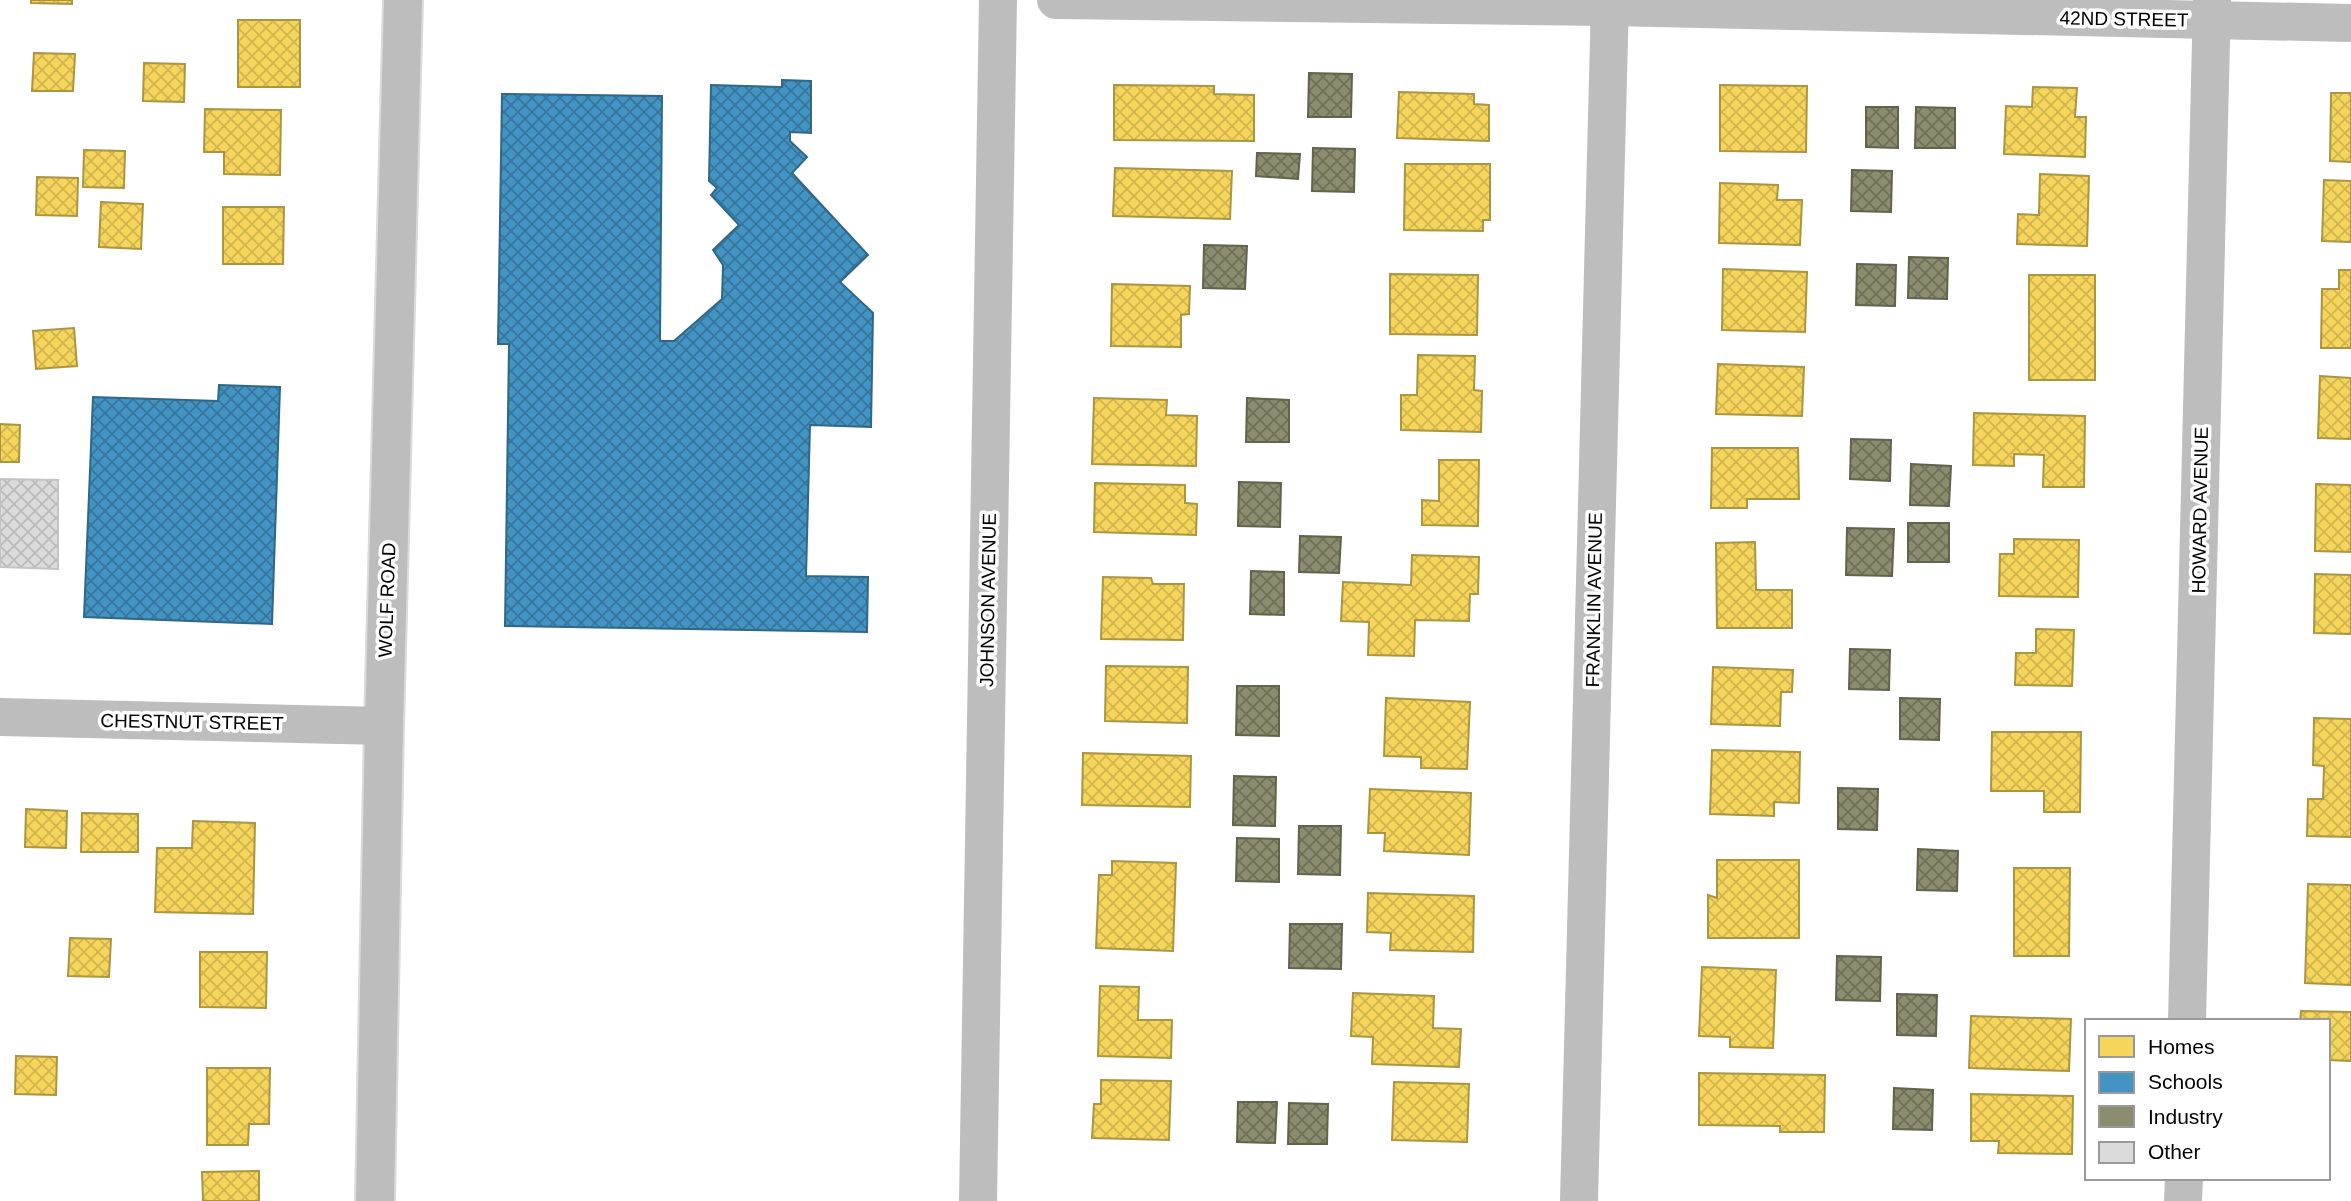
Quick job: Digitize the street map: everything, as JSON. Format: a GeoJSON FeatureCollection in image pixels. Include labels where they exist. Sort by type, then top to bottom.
{"type":"FeatureCollection","features":[{"type":"Feature","properties":{"kind":"street","name":"WOLF ROAD"},"geometry":{"type":"LineString","coordinates":[[375,1201],[403,0]]}},
{"type":"Feature","properties":{"kind":"street","name":"JOHNSON AVENUE"},"geometry":{"type":"LineString","coordinates":[[978,1201],[998,0]]}},
{"type":"Feature","properties":{"kind":"street","name":"42ND STREET"},"geometry":{"type":"LineString","coordinates":[[1056,0],[2212,10],[2351,23]]}},
{"type":"Feature","properties":{"kind":"street","name":"FRANKLIN AVENUE"},"geometry":{"type":"LineString","coordinates":[[1579,1201],[1610,3]]}},
{"type":"Feature","properties":{"kind":"street","name":"HOWARD AVENUE"},"geometry":{"type":"LineString","coordinates":[[2187,1019],[2212,10]]}},
{"type":"Feature","properties":{"kind":"street","name":"CHESTNUT STREET"},"geometry":{"type":"LineString","coordinates":[[0,717],[384,726]]}},
{"type":"Feature","properties":{"kind":"street"},"geometry":{"type":"LineString","coordinates":[[2183,1180],[2183,1201]]}},
{"type":"Feature","properties":{"kind":"building: Homes"},"geometry":{"type":"Polygon","coordinates":[[[31,0],[72,0],[72,4],[31,3],[31,0]]]}},
{"type":"Feature","properties":{"kind":"building: Homes"},"geometry":{"type":"Polygon","coordinates":[[[238,20],[300,20],[300,87],[238,87],[238,20]]]}},
{"type":"Feature","properties":{"kind":"building: Homes"},"geometry":{"type":"Polygon","coordinates":[[[34,53],[75,54],[73,91],[32,91],[34,53]]]}},
{"type":"Feature","properties":{"kind":"building: Homes"},"geometry":{"type":"Polygon","coordinates":[[[144,63],[185,64],[184,102],[143,101],[144,63]]]}},
{"type":"Feature","properties":{"kind":"building: Homes"},"geometry":{"type":"Polygon","coordinates":[[[1114,85],[1214,86],[1214,94],[1254,95],[1254,141],[1114,140],[1114,85]]]}},
{"type":"Feature","properties":{"kind":"building: Homes"},"geometry":{"type":"Polygon","coordinates":[[[1720,85],[1807,86],[1806,152],[1720,151],[1720,85]]]}},
{"type":"Feature","properties":{"kind":"building: Homes"},"geometry":{"type":"Polygon","coordinates":[[[2033,87],[2077,88],[2075,117],[2086,117],[2085,157],[2004,154],[2006,106],[2032,107],[2033,87]]]}},
{"type":"Feature","properties":{"kind":"building: Homes"},"geometry":{"type":"Polygon","coordinates":[[[1399,92],[1474,94],[1474,104],[1489,105],[1489,141],[1397,138],[1399,92]]]}},
{"type":"Feature","properties":{"kind":"building: Homes"},"geometry":{"type":"Polygon","coordinates":[[[2331,93],[2351,93],[2351,162],[2330,161],[2331,93]]]}},
{"type":"Feature","properties":{"kind":"building: Homes"},"geometry":{"type":"Polygon","coordinates":[[[205,109],[281,110],[280,175],[224,174],[224,152],[204,152],[205,109]]]}},
{"type":"Feature","properties":{"kind":"building: Homes"},"geometry":{"type":"Polygon","coordinates":[[[84,150],[125,151],[124,188],[83,187],[84,150]]]}},
{"type":"Feature","properties":{"kind":"building: Homes"},"geometry":{"type":"Polygon","coordinates":[[[1405,164],[1490,164],[1490,220],[1483,220],[1483,231],[1404,230],[1405,164]]]}},
{"type":"Feature","properties":{"kind":"building: Homes"},"geometry":{"type":"Polygon","coordinates":[[[1115,168],[1232,171],[1230,219],[1113,216],[1115,168]]]}},
{"type":"Feature","properties":{"kind":"building: Homes"},"geometry":{"type":"Polygon","coordinates":[[[2040,174],[2089,176],[2087,246],[2017,244],[2018,214],[2039,215],[2040,174]]]}},
{"type":"Feature","properties":{"kind":"building: Homes"},"geometry":{"type":"Polygon","coordinates":[[[37,177],[78,178],[77,216],[36,215],[37,177]]]}},
{"type":"Feature","properties":{"kind":"building: Homes"},"geometry":{"type":"Polygon","coordinates":[[[2324,180],[2351,181],[2351,242],[2322,241],[2324,180]]]}},
{"type":"Feature","properties":{"kind":"building: Homes"},"geometry":{"type":"Polygon","coordinates":[[[1720,183],[1778,185],[1777,200],[1802,200],[1800,245],[1719,243],[1720,183]]]}},
{"type":"Feature","properties":{"kind":"building: Homes"},"geometry":{"type":"Polygon","coordinates":[[[101,202],[143,204],[141,249],[99,247],[101,202]]]}},
{"type":"Feature","properties":{"kind":"building: Homes"},"geometry":{"type":"Polygon","coordinates":[[[223,207],[284,207],[283,264],[223,264],[223,207]]]}},
{"type":"Feature","properties":{"kind":"building: Homes"},"geometry":{"type":"Polygon","coordinates":[[[1723,269],[1807,272],[1805,332],[1722,330],[1723,269]]]}},
{"type":"Feature","properties":{"kind":"building: Homes"},"geometry":{"type":"Polygon","coordinates":[[[2339,270],[2351,270],[2351,348],[2321,348],[2322,289],[2339,289],[2339,270]]]}},
{"type":"Feature","properties":{"kind":"building: Homes"},"geometry":{"type":"Polygon","coordinates":[[[1390,274],[1478,275],[1477,335],[1390,334],[1390,274]]]}},
{"type":"Feature","properties":{"kind":"building: Homes"},"geometry":{"type":"Polygon","coordinates":[[[2029,275],[2095,275],[2095,380],[2029,380],[2029,275]]]}},
{"type":"Feature","properties":{"kind":"building: Homes"},"geometry":{"type":"Polygon","coordinates":[[[1112,284],[1190,286],[1189,314],[1181,315],[1181,347],[1111,346],[1112,284]]]}},
{"type":"Feature","properties":{"kind":"building: Homes"},"geometry":{"type":"Polygon","coordinates":[[[74,328],[77,366],[36,369],[33,331],[74,328]]]}},
{"type":"Feature","properties":{"kind":"building: Homes"},"geometry":{"type":"Polygon","coordinates":[[[1418,355],[1475,356],[1474,390],[1482,391],[1481,432],[1401,430],[1401,395],[1417,395],[1418,355]]]}},
{"type":"Feature","properties":{"kind":"building: Homes"},"geometry":{"type":"Polygon","coordinates":[[[1718,364],[1804,367],[1802,416],[1716,414],[1718,364]]]}},
{"type":"Feature","properties":{"kind":"building: Homes"},"geometry":{"type":"Polygon","coordinates":[[[2320,376],[2351,378],[2351,439],[2318,438],[2320,376]]]}},
{"type":"Feature","properties":{"kind":"building: Homes"},"geometry":{"type":"Polygon","coordinates":[[[1094,398],[1167,400],[1166,415],[1197,416],[1196,466],[1092,464],[1094,398]]]}},
{"type":"Feature","properties":{"kind":"building: Homes"},"geometry":{"type":"Polygon","coordinates":[[[1974,413],[2085,416],[2084,487],[2043,487],[2044,455],[2014,454],[2014,466],[1973,465],[1974,413]]]}},
{"type":"Feature","properties":{"kind":"building: Homes"},"geometry":{"type":"Polygon","coordinates":[[[0,424],[20,425],[19,462],[0,462],[0,424]]]}},
{"type":"Feature","properties":{"kind":"building: Homes"},"geometry":{"type":"Polygon","coordinates":[[[1712,448],[1798,448],[1799,499],[1747,499],[1747,508],[1711,508],[1712,448]]]}},
{"type":"Feature","properties":{"kind":"building: Homes"},"geometry":{"type":"Polygon","coordinates":[[[1439,460],[1479,460],[1478,526],[1422,525],[1422,500],[1439,501],[1439,460]]]}},
{"type":"Feature","properties":{"kind":"building: Homes"},"geometry":{"type":"Polygon","coordinates":[[[1095,483],[1185,485],[1185,503],[1197,504],[1196,535],[1094,532],[1095,483]]]}},
{"type":"Feature","properties":{"kind":"building: Homes"},"geometry":{"type":"Polygon","coordinates":[[[2316,484],[2351,485],[2351,552],[2315,551],[2316,484]]]}},
{"type":"Feature","properties":{"kind":"building: Homes"},"geometry":{"type":"Polygon","coordinates":[[[2014,539],[2079,540],[2078,597],[1999,596],[2000,554],[2014,554],[2014,539]]]}},
{"type":"Feature","properties":{"kind":"building: Homes"},"geometry":{"type":"Polygon","coordinates":[[[1755,542],[1756,590],[1792,590],[1792,628],[1717,628],[1716,543],[1755,542]]]}},
{"type":"Feature","properties":{"kind":"building: Homes"},"geometry":{"type":"Polygon","coordinates":[[[1412,555],[1479,557],[1478,594],[1470,594],[1469,621],[1415,620],[1414,656],[1368,655],[1369,622],[1341,621],[1343,582],[1411,585],[1412,555]]]}},
{"type":"Feature","properties":{"kind":"building: Homes"},"geometry":{"type":"Polygon","coordinates":[[[2315,574],[2351,575],[2351,634],[2314,633],[2315,574]]]}},
{"type":"Feature","properties":{"kind":"building: Homes"},"geometry":{"type":"Polygon","coordinates":[[[1103,577],[1151,578],[1153,584],[1184,584],[1183,640],[1101,639],[1103,577]]]}},
{"type":"Feature","properties":{"kind":"building: Homes"},"geometry":{"type":"Polygon","coordinates":[[[2036,629],[2074,630],[2072,686],[2015,685],[2016,653],[2036,653],[2036,629]]]}},
{"type":"Feature","properties":{"kind":"building: Homes"},"geometry":{"type":"Polygon","coordinates":[[[1106,666],[1188,667],[1187,723],[1105,721],[1106,666]]]}},
{"type":"Feature","properties":{"kind":"building: Homes"},"geometry":{"type":"Polygon","coordinates":[[[1713,667],[1793,670],[1792,692],[1781,692],[1780,726],[1711,724],[1713,667]]]}},
{"type":"Feature","properties":{"kind":"building: Homes"},"geometry":{"type":"Polygon","coordinates":[[[1386,698],[1470,702],[1467,769],[1421,768],[1421,757],[1384,756],[1386,698]]]}},
{"type":"Feature","properties":{"kind":"building: Homes"},"geometry":{"type":"Polygon","coordinates":[[[2314,718],[2351,719],[2351,837],[2307,836],[2308,799],[2323,799],[2324,766],[2313,765],[2314,718]]]}},
{"type":"Feature","properties":{"kind":"building: Homes"},"geometry":{"type":"Polygon","coordinates":[[[1992,732],[2081,732],[2080,812],[2044,812],[2044,791],[1991,791],[1992,732]]]}},
{"type":"Feature","properties":{"kind":"building: Homes"},"geometry":{"type":"Polygon","coordinates":[[[1712,750],[1800,752],[1799,803],[1774,802],[1774,816],[1710,814],[1712,750]]]}},
{"type":"Feature","properties":{"kind":"building: Homes"},"geometry":{"type":"Polygon","coordinates":[[[1083,753],[1191,756],[1190,807],[1082,805],[1083,753]]]}},
{"type":"Feature","properties":{"kind":"building: Homes"},"geometry":{"type":"Polygon","coordinates":[[[1370,789],[1471,793],[1469,855],[1384,851],[1385,833],[1368,833],[1370,789]]]}},
{"type":"Feature","properties":{"kind":"building: Homes"},"geometry":{"type":"Polygon","coordinates":[[[26,809],[67,811],[66,848],[25,847],[26,809]]]}},
{"type":"Feature","properties":{"kind":"building: Homes"},"geometry":{"type":"Polygon","coordinates":[[[82,813],[138,814],[138,852],[81,852],[82,813]]]}},
{"type":"Feature","properties":{"kind":"building: Homes"},"geometry":{"type":"Polygon","coordinates":[[[193,821],[255,823],[253,914],[155,912],[157,848],[192,848],[193,821]]]}},
{"type":"Feature","properties":{"kind":"building: Homes"},"geometry":{"type":"Polygon","coordinates":[[[1717,860],[1799,860],[1799,938],[1708,938],[1708,895],[1717,898],[1717,860]]]}},
{"type":"Feature","properties":{"kind":"building: Homes"},"geometry":{"type":"Polygon","coordinates":[[[1112,861],[1176,863],[1173,951],[1096,948],[1099,875],[1112,875],[1112,861]]]}},
{"type":"Feature","properties":{"kind":"building: Homes"},"geometry":{"type":"Polygon","coordinates":[[[2014,868],[2070,868],[2069,956],[2014,956],[2014,868]]]}},
{"type":"Feature","properties":{"kind":"building: Homes"},"geometry":{"type":"Polygon","coordinates":[[[2308,884],[2351,885],[2351,985],[2305,983],[2308,884]]]}},
{"type":"Feature","properties":{"kind":"building: Homes"},"geometry":{"type":"Polygon","coordinates":[[[1368,893],[1474,896],[1473,952],[1390,950],[1391,933],[1367,932],[1368,893]]]}},
{"type":"Feature","properties":{"kind":"building: Homes"},"geometry":{"type":"Polygon","coordinates":[[[70,938],[111,939],[109,977],[68,976],[70,938]]]}},
{"type":"Feature","properties":{"kind":"building: Homes"},"geometry":{"type":"Polygon","coordinates":[[[200,952],[267,952],[266,1008],[200,1007],[200,952]]]}},
{"type":"Feature","properties":{"kind":"building: Homes"},"geometry":{"type":"Polygon","coordinates":[[[1702,967],[1776,970],[1773,1048],[1730,1047],[1730,1037],[1699,1036],[1702,967]]]}},
{"type":"Feature","properties":{"kind":"building: Homes"},"geometry":{"type":"Polygon","coordinates":[[[1100,986],[1139,987],[1138,1020],[1172,1020],[1171,1058],[1098,1056],[1100,986]]]}},
{"type":"Feature","properties":{"kind":"building: Homes"},"geometry":{"type":"Polygon","coordinates":[[[1353,993],[1434,996],[1433,1028],[1461,1029],[1459,1067],[1372,1064],[1373,1037],[1351,1036],[1353,993]]]}},
{"type":"Feature","properties":{"kind":"building: Homes"},"geometry":{"type":"Polygon","coordinates":[[[2301,1011],[2351,1012],[2351,1061],[2330,1060],[2330,1019],[2300,1019],[2301,1011]]]}},
{"type":"Feature","properties":{"kind":"building: Homes"},"geometry":{"type":"Polygon","coordinates":[[[1971,1016],[2071,1019],[2069,1071],[1969,1068],[1971,1016]]]}},
{"type":"Feature","properties":{"kind":"building: Homes"},"geometry":{"type":"Polygon","coordinates":[[[16,1056],[57,1057],[56,1095],[15,1094],[16,1056]]]}},
{"type":"Feature","properties":{"kind":"building: Homes"},"geometry":{"type":"Polygon","coordinates":[[[207,1068],[270,1068],[269,1124],[249,1124],[248,1145],[207,1145],[207,1068]]]}},
{"type":"Feature","properties":{"kind":"building: Homes"},"geometry":{"type":"Polygon","coordinates":[[[1699,1073],[1825,1075],[1824,1132],[1780,1132],[1780,1126],[1699,1125],[1699,1073]]]}},
{"type":"Feature","properties":{"kind":"building: Homes"},"geometry":{"type":"Polygon","coordinates":[[[1101,1080],[1171,1081],[1169,1140],[1092,1138],[1094,1104],[1101,1104],[1101,1080]]]}},
{"type":"Feature","properties":{"kind":"building: Homes"},"geometry":{"type":"Polygon","coordinates":[[[1394,1082],[1469,1084],[1467,1142],[1392,1140],[1394,1082]]]}},
{"type":"Feature","properties":{"kind":"building: Homes"},"geometry":{"type":"Polygon","coordinates":[[[1971,1094],[2073,1096],[2072,1154],[1998,1153],[1999,1141],[1971,1141],[1971,1094]]]}},
{"type":"Feature","properties":{"kind":"building: Homes"},"geometry":{"type":"Polygon","coordinates":[[[259,1171],[259,1201],[203,1201],[202,1172],[259,1171]]]}},
{"type":"Feature","properties":{"kind":"building: Schools"},"geometry":{"type":"Polygon","coordinates":[[[782,80],[811,81],[811,133],[790,132],[790,141],[807,157],[792,173],[868,255],[840,282],[873,313],[871,427],[810,425],[806,576],[868,577],[867,632],[505,626],[509,344],[498,344],[502,94],[662,96],[660,341],[674,341],[722,299],[723,265],[713,250],[739,225],[711,195],[717,188],[709,181],[711,85],[782,87],[782,80]]]}},
{"type":"Feature","properties":{"kind":"building: Schools"},"geometry":{"type":"Polygon","coordinates":[[[219,385],[280,387],[272,624],[84,617],[93,397],[218,401],[219,385]]]}},
{"type":"Feature","properties":{"kind":"building: Industry"},"geometry":{"type":"Polygon","coordinates":[[[1309,73],[1352,74],[1351,117],[1308,117],[1309,73]]]}},
{"type":"Feature","properties":{"kind":"building: Industry"},"geometry":{"type":"Polygon","coordinates":[[[1866,107],[1898,107],[1898,148],[1866,147],[1866,107]]]}},
{"type":"Feature","properties":{"kind":"building: Industry"},"geometry":{"type":"Polygon","coordinates":[[[1916,107],[1955,108],[1955,148],[1915,148],[1916,107]]]}},
{"type":"Feature","properties":{"kind":"building: Industry"},"geometry":{"type":"Polygon","coordinates":[[[1313,148],[1355,149],[1354,192],[1312,191],[1313,148]]]}},
{"type":"Feature","properties":{"kind":"building: Industry"},"geometry":{"type":"Polygon","coordinates":[[[1257,153],[1300,154],[1298,179],[1256,176],[1257,153]]]}},
{"type":"Feature","properties":{"kind":"building: Industry"},"geometry":{"type":"Polygon","coordinates":[[[1852,170],[1892,171],[1891,212],[1851,211],[1852,170]]]}},
{"type":"Feature","properties":{"kind":"building: Industry"},"geometry":{"type":"Polygon","coordinates":[[[1204,245],[1247,246],[1245,289],[1203,288],[1204,245]]]}},
{"type":"Feature","properties":{"kind":"building: Industry"},"geometry":{"type":"Polygon","coordinates":[[[1909,257],[1948,258],[1947,299],[1908,298],[1909,257]]]}},
{"type":"Feature","properties":{"kind":"building: Industry"},"geometry":{"type":"Polygon","coordinates":[[[1857,264],[1896,265],[1895,306],[1856,305],[1857,264]]]}},
{"type":"Feature","properties":{"kind":"building: Industry"},"geometry":{"type":"Polygon","coordinates":[[[1247,398],[1289,400],[1289,442],[1246,442],[1247,398]]]}},
{"type":"Feature","properties":{"kind":"building: Industry"},"geometry":{"type":"Polygon","coordinates":[[[1851,439],[1891,440],[1890,481],[1850,479],[1851,439]]]}},
{"type":"Feature","properties":{"kind":"building: Industry"},"geometry":{"type":"Polygon","coordinates":[[[1911,464],[1951,466],[1949,506],[1910,505],[1911,464]]]}},
{"type":"Feature","properties":{"kind":"building: Industry"},"geometry":{"type":"Polygon","coordinates":[[[1239,482],[1281,483],[1280,527],[1238,526],[1239,482]]]}},
{"type":"Feature","properties":{"kind":"building: Industry"},"geometry":{"type":"Polygon","coordinates":[[[1908,523],[1949,523],[1949,562],[1908,562],[1908,523]]]}},
{"type":"Feature","properties":{"kind":"building: Industry"},"geometry":{"type":"Polygon","coordinates":[[[1847,528],[1894,529],[1892,576],[1846,575],[1847,528]]]}},
{"type":"Feature","properties":{"kind":"building: Industry"},"geometry":{"type":"Polygon","coordinates":[[[1300,536],[1341,537],[1339,573],[1299,572],[1300,536]]]}},
{"type":"Feature","properties":{"kind":"building: Industry"},"geometry":{"type":"Polygon","coordinates":[[[1251,571],[1284,572],[1284,615],[1250,614],[1251,571]]]}},
{"type":"Feature","properties":{"kind":"building: Industry"},"geometry":{"type":"Polygon","coordinates":[[[1850,649],[1890,650],[1889,690],[1849,689],[1850,649]]]}},
{"type":"Feature","properties":{"kind":"building: Industry"},"geometry":{"type":"Polygon","coordinates":[[[1237,686],[1279,686],[1279,736],[1236,735],[1237,686]]]}},
{"type":"Feature","properties":{"kind":"building: Industry"},"geometry":{"type":"Polygon","coordinates":[[[1900,698],[1940,699],[1939,740],[1900,739],[1900,698]]]}},
{"type":"Feature","properties":{"kind":"building: Industry"},"geometry":{"type":"Polygon","coordinates":[[[1234,776],[1276,777],[1275,826],[1233,825],[1234,776]]]}},
{"type":"Feature","properties":{"kind":"building: Industry"},"geometry":{"type":"Polygon","coordinates":[[[1838,788],[1878,789],[1877,830],[1838,829],[1838,788]]]}},
{"type":"Feature","properties":{"kind":"building: Industry"},"geometry":{"type":"Polygon","coordinates":[[[1299,826],[1341,826],[1340,875],[1298,874],[1299,826]]]}},
{"type":"Feature","properties":{"kind":"building: Industry"},"geometry":{"type":"Polygon","coordinates":[[[1237,838],[1279,839],[1279,882],[1236,881],[1237,838]]]}},
{"type":"Feature","properties":{"kind":"building: Industry"},"geometry":{"type":"Polygon","coordinates":[[[1918,849],[1958,851],[1957,891],[1917,890],[1918,849]]]}},
{"type":"Feature","properties":{"kind":"building: Industry"},"geometry":{"type":"Polygon","coordinates":[[[1290,924],[1342,924],[1341,969],[1289,968],[1290,924]]]}},
{"type":"Feature","properties":{"kind":"building: Industry"},"geometry":{"type":"Polygon","coordinates":[[[1837,956],[1881,957],[1880,1001],[1836,1000],[1837,956]]]}},
{"type":"Feature","properties":{"kind":"building: Industry"},"geometry":{"type":"Polygon","coordinates":[[[1897,994],[1937,995],[1936,1036],[1897,1035],[1897,994]]]}},
{"type":"Feature","properties":{"kind":"building: Industry"},"geometry":{"type":"Polygon","coordinates":[[[1894,1088],[1933,1090],[1932,1130],[1893,1129],[1894,1088]]]}},
{"type":"Feature","properties":{"kind":"building: Industry"},"geometry":{"type":"Polygon","coordinates":[[[1238,1102],[1277,1102],[1275,1143],[1237,1142],[1238,1102]]]}},
{"type":"Feature","properties":{"kind":"building: Industry"},"geometry":{"type":"Polygon","coordinates":[[[1289,1103],[1328,1104],[1327,1144],[1288,1144],[1289,1103]]]}},
{"type":"Feature","properties":{"kind":"building: Other"},"geometry":{"type":"Polygon","coordinates":[[[0,479],[58,480],[58,569],[0,567],[0,479]]]}}]}
